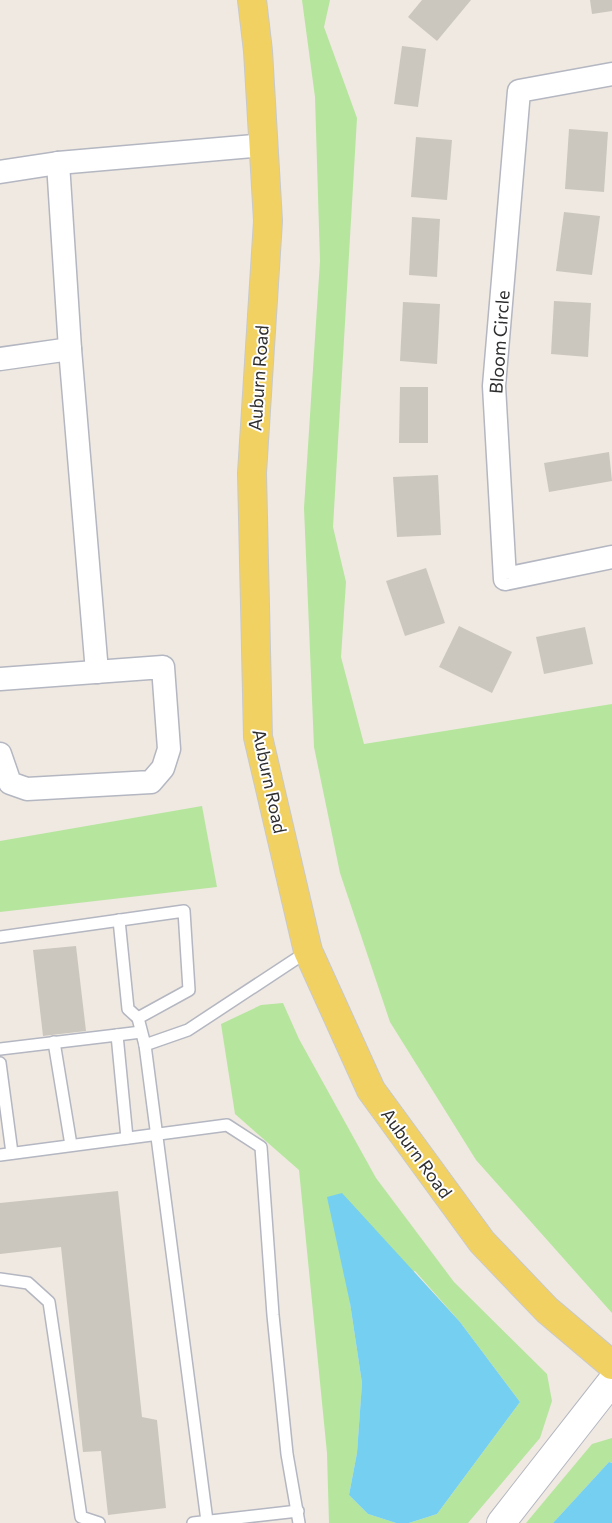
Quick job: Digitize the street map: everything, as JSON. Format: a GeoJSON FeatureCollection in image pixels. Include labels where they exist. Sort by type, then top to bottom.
{"type":"FeatureCollection","features":[{"type":"Feature","properties":{"kind":"main road","name":"Auburn Road"},"geometry":{"type":"LineString","coordinates":[[252,0],[258,51],[268,221],[252,473],[258,737],[308,951],[371,1090],[482,1242],[547,1310],[612,1365]]}},
{"type":"Feature","properties":{"kind":"street","name":"Bloom Circle"},"geometry":{"type":"LineString","coordinates":[[612,74],[519,91],[494,386],[505,579],[612,557]]}},
{"type":"Feature","properties":{"kind":"street"},"geometry":{"type":"LineString","coordinates":[[0,172],[58,163],[264,145]]}},
{"type":"Feature","properties":{"kind":"street"},"geometry":{"type":"LineString","coordinates":[[58,163],[70,349],[97,672]]}},
{"type":"Feature","properties":{"kind":"street"},"geometry":{"type":"LineString","coordinates":[[0,359],[70,349]]}},
{"type":"Feature","properties":{"kind":"street"},"geometry":{"type":"LineString","coordinates":[[0,679],[163,667],[169,749],[163,768],[151,782],[28,789],[10,783],[0,754]]}},
{"type":"Feature","properties":{"kind":"street"},"geometry":{"type":"LineString","coordinates":[[501,1523],[612,1381]]}},
{"type":"Feature","properties":{"kind":"lane"},"geometry":{"type":"LineString","coordinates":[[0,937],[184,911],[188,990],[138,1018]]}},
{"type":"Feature","properties":{"kind":"lane"},"geometry":{"type":"LineString","coordinates":[[119,920],[128,1009],[138,1018],[145,1045],[155,1134],[207,1521]]}},
{"type":"Feature","properties":{"kind":"lane"},"geometry":{"type":"LineString","coordinates":[[145,1045],[188,1030],[308,951]]}},
{"type":"Feature","properties":{"kind":"lane"},"geometry":{"type":"LineString","coordinates":[[0,1049],[141,1032]]}},
{"type":"Feature","properties":{"kind":"lane"},"geometry":{"type":"LineString","coordinates":[[117,1035],[127,1138]]}},
{"type":"Feature","properties":{"kind":"lane"},"geometry":{"type":"LineString","coordinates":[[54,1042],[71,1145]]}},
{"type":"Feature","properties":{"kind":"lane"},"geometry":{"type":"LineString","coordinates":[[0,1062],[6,1154],[227,1125],[261,1147],[273,1315],[287,1454],[298,1517],[193,1523]]}},
{"type":"Feature","properties":{"kind":"lane"},"geometry":{"type":"LineString","coordinates":[[0,1279],[28,1283],[49,1302],[81,1517],[99,1523]]}},
{"type":"Feature","properties":{"kind":"green space"},"geometry":{"type":"Polygon","coordinates":[[[302,0],[330,0],[324,27],[357,118],[333,527],[346,582],[341,657],[364,744],[612,704],[612,1313],[476,1160],[390,1022],[340,873],[314,747],[304,508],[320,261],[315,97],[302,0]]]}},
{"type":"Feature","properties":{"kind":"green space"},"geometry":{"type":"Polygon","coordinates":[[[202,806],[217,887],[0,912],[0,841],[202,806]]]}},
{"type":"Feature","properties":{"kind":"green space"},"geometry":{"type":"Polygon","coordinates":[[[283,1003],[299,1039],[376,1178],[454,1282],[547,1374],[552,1401],[540,1438],[468,1523],[409,1523],[437,1514],[520,1402],[460,1322],[415,1271],[350,1303],[362,1383],[357,1453],[349,1495],[368,1514],[396,1523],[329,1523],[327,1453],[299,1170],[235,1114],[221,1024],[261,1005],[283,1003]]]}},
{"type":"Feature","properties":{"kind":"green space"},"geometry":{"type":"Polygon","coordinates":[[[612,1438],[612,1463],[609,1462],[553,1523],[526,1523],[592,1444],[612,1438]]]}},
{"type":"Feature","properties":{"kind":"water"},"geometry":{"type":"Polygon","coordinates":[[[342,1193],[460,1322],[520,1402],[437,1514],[409,1523],[396,1523],[368,1514],[349,1495],[357,1453],[362,1383],[350,1303],[327,1197],[342,1193]]]}},
{"type":"Feature","properties":{"kind":"water"},"geometry":{"type":"Polygon","coordinates":[[[609,1462],[612,1463],[612,1523],[553,1523],[609,1462]]]}},
{"type":"Feature","properties":{"kind":"building"},"geometry":{"type":"Polygon","coordinates":[[[422,0],[471,0],[437,41],[408,17],[422,0]]]}},
{"type":"Feature","properties":{"kind":"building"},"geometry":{"type":"Polygon","coordinates":[[[590,0],[612,0],[612,11],[592,14],[590,0]]]}},
{"type":"Feature","properties":{"kind":"building"},"geometry":{"type":"Polygon","coordinates":[[[402,46],[426,49],[418,107],[394,104],[402,46]]]}},
{"type":"Feature","properties":{"kind":"building"},"geometry":{"type":"Polygon","coordinates":[[[569,129],[608,132],[604,192],[565,189],[569,129]]]}},
{"type":"Feature","properties":{"kind":"building"},"geometry":{"type":"Polygon","coordinates":[[[416,137],[452,140],[447,200],[411,197],[416,137]]]}},
{"type":"Feature","properties":{"kind":"building"},"geometry":{"type":"Polygon","coordinates":[[[564,212],[600,216],[592,275],[556,271],[564,212]]]}},
{"type":"Feature","properties":{"kind":"building"},"geometry":{"type":"Polygon","coordinates":[[[412,217],[440,219],[437,277],[409,275],[412,217]]]}},
{"type":"Feature","properties":{"kind":"building"},"geometry":{"type":"Polygon","coordinates":[[[554,301],[591,303],[588,357],[551,354],[554,301]]]}},
{"type":"Feature","properties":{"kind":"building"},"geometry":{"type":"Polygon","coordinates":[[[403,302],[440,304],[437,364],[400,361],[403,302]]]}},
{"type":"Feature","properties":{"kind":"building"},"geometry":{"type":"Polygon","coordinates":[[[400,387],[428,387],[428,443],[399,443],[400,387]]]}},
{"type":"Feature","properties":{"kind":"building"},"geometry":{"type":"Polygon","coordinates":[[[609,452],[612,481],[549,492],[544,463],[609,452]]]}},
{"type":"Feature","properties":{"kind":"building"},"geometry":{"type":"Polygon","coordinates":[[[438,475],[441,535],[397,537],[393,477],[438,475]]]}},
{"type":"Feature","properties":{"kind":"building"},"geometry":{"type":"Polygon","coordinates":[[[426,568],[445,623],[405,636],[386,581],[426,568]]]}},
{"type":"Feature","properties":{"kind":"building"},"geometry":{"type":"Polygon","coordinates":[[[459,626],[512,652],[492,693],[439,667],[459,626]]]}},
{"type":"Feature","properties":{"kind":"building"},"geometry":{"type":"Polygon","coordinates":[[[585,627],[593,664],[544,674],[536,637],[585,627]]]}},
{"type":"Feature","properties":{"kind":"building"},"geometry":{"type":"Polygon","coordinates":[[[76,946],[86,1031],[43,1036],[33,950],[76,946]]]}},
{"type":"Feature","properties":{"kind":"building"},"geometry":{"type":"Polygon","coordinates":[[[118,1191],[142,1417],[157,1420],[166,1508],[108,1515],[101,1451],[83,1452],[61,1247],[0,1254],[0,1203],[118,1191]]]}}]}
